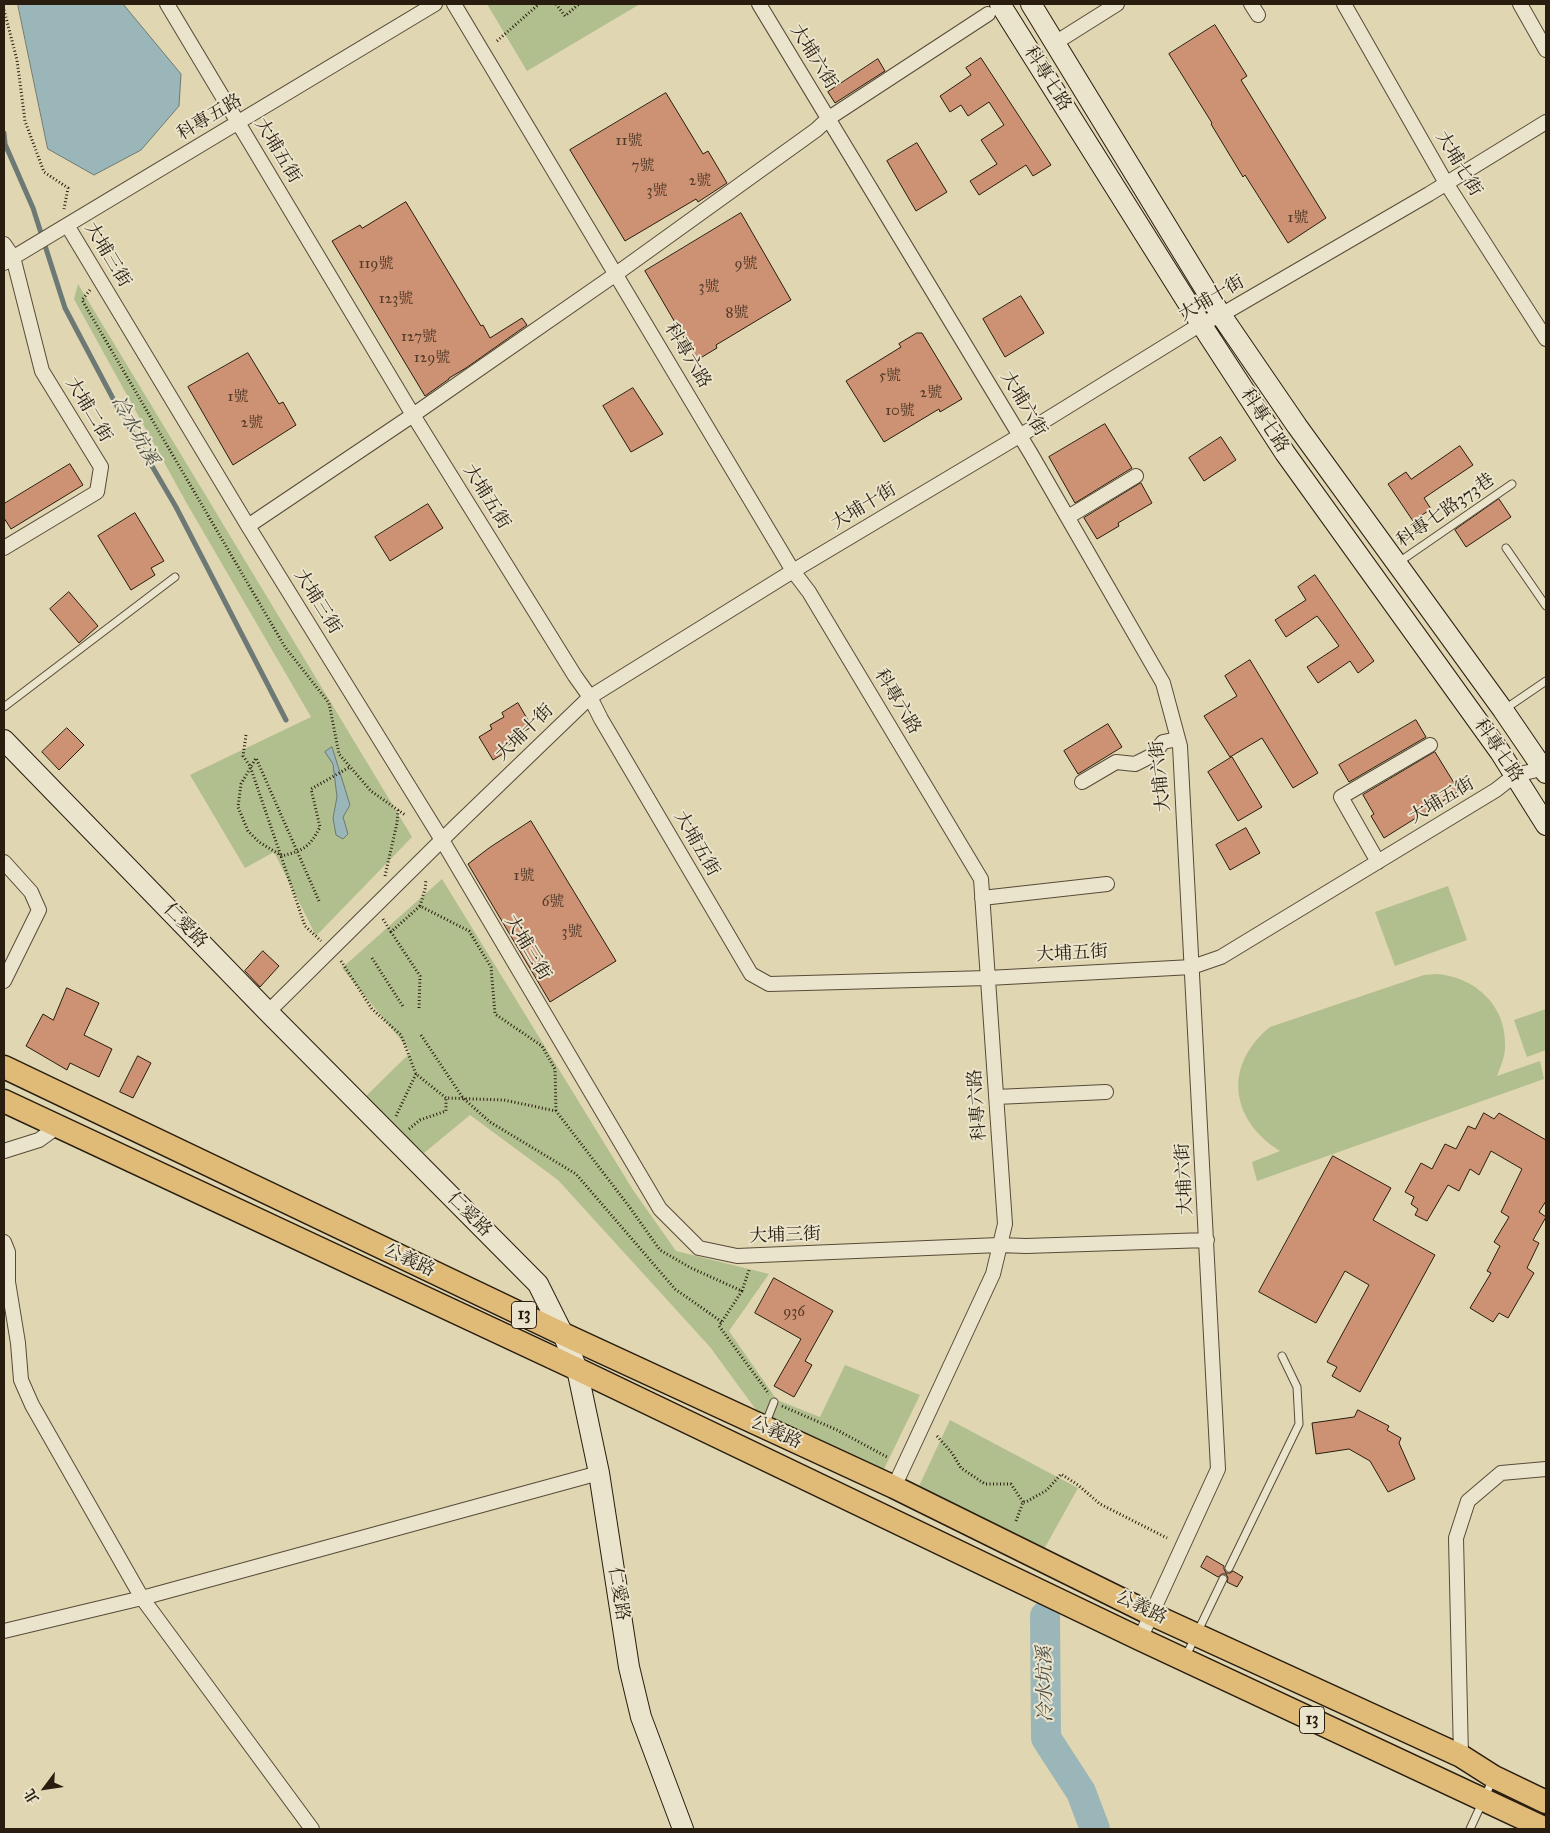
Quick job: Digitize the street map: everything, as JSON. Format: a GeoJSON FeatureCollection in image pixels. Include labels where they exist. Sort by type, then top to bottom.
{"type":"FeatureCollection","features":[{"type":"Feature","properties":{"kind":"main road","name":"公義路"},"geometry":{"type":"LineString","coordinates":[[4,1067],[563,1334],[894,1487],[1151,1614],[1461,1756],[1494,1777],[1546,1802]]}},
{"type":"Feature","properties":{"kind":"main road","name":"公義路"},"geometry":{"type":"LineString","coordinates":[[4,1101],[577,1369],[1140,1640],[1546,1829]]}},
{"type":"Feature","properties":{"kind":"street","name":"大埔五街"},"geometry":{"type":"LineString","coordinates":[[167,4],[414,415],[575,676],[590,697],[601,719],[751,974],[769,984],[988,978],[1192,967],[1221,957],[1496,790],[1515,775],[1545,770]]}},
{"type":"Feature","properties":{"kind":"street","name":"科專五路"},"geometry":{"type":"LineString","coordinates":[[14,257],[435,4]]}},
{"type":"Feature","properties":{"kind":"street","name":"科專六路"},"geometry":{"type":"LineString","coordinates":[[454,4],[793,571],[810,592],[981,879],[1005,1224],[993,1274],[894,1487]]}},
{"type":"Feature","properties":{"kind":"street","name":"大埔六街"},"geometry":{"type":"LineString","coordinates":[[759,4],[1020,436],[1163,683],[1178,739],[1181,756],[1218,1469],[1140,1640]]}},
{"type":"Feature","properties":{"kind":"street","name":"科專七路"},"geometry":{"type":"LineString","coordinates":[[1031,4],[1221,315],[1297,426],[1545,770]]}},
{"type":"Feature","properties":{"kind":"street"},"geometry":{"type":"LineString","coordinates":[[1055,43],[1118,4]]}},
{"type":"Feature","properties":{"kind":"street","name":"大埔七街"},"geometry":{"type":"LineString","coordinates":[[1344,4],[1446,183],[1546,339]]}},
{"type":"Feature","properties":{"kind":"street"},"geometry":{"type":"LineString","coordinates":[[1520,4],[1546,50]]}},
{"type":"Feature","properties":{"kind":"street"},"geometry":{"type":"LineString","coordinates":[[248,526],[400,422],[414,415],[616,274],[816,130],[829,118],[994,9]]}},
{"type":"Feature","properties":{"kind":"street","name":"科專七路"},"geometry":{"type":"LineString","coordinates":[[994,9],[1285,453],[1515,775],[1546,825]]}},
{"type":"Feature","properties":{"kind":"street","name":"大埔十街"},"geometry":{"type":"LineString","coordinates":[[268,1012],[590,697],[793,571],[1020,436],[1201,324],[1221,315],[1546,122]]}},
{"type":"Feature","properties":{"kind":"street","name":"大埔三街"},"geometry":{"type":"LineString","coordinates":[[61,228],[99,278],[248,526],[442,840],[660,1209],[699,1248],[736,1256],[751,1256],[999,1245],[1036,1246],[1207,1240]]}},
{"type":"Feature","properties":{"kind":"street","name":"大埔二街"},"geometry":{"type":"LineString","coordinates":[[4,244],[14,257],[42,371],[101,468],[97,492],[4,548]]}},
{"type":"Feature","properties":{"kind":"street"},"geometry":{"type":"LineString","coordinates":[[1068,517],[1136,476]]}},
{"type":"Feature","properties":{"kind":"street"},"geometry":{"type":"LineString","coordinates":[[1082,782],[1116,762],[1135,764],[1153,755],[1162,742],[1178,739]]}},
{"type":"Feature","properties":{"kind":"street","name":"仁愛路"},"geometry":{"type":"LineString","coordinates":[[4,740],[268,1012],[538,1284],[563,1334],[577,1369],[598,1473],[629,1667],[641,1718],[683,1829]]}},
{"type":"Feature","properties":{"kind":"street"},"geometry":{"type":"LineString","coordinates":[[1378,862],[1341,797],[1430,745]]}},
{"type":"Feature","properties":{"kind":"street"},"geometry":{"type":"LineString","coordinates":[[4,862],[31,892],[40,910],[4,981]]}},
{"type":"Feature","properties":{"kind":"street"},"geometry":{"type":"LineString","coordinates":[[982,898],[1107,884]]}},
{"type":"Feature","properties":{"kind":"street"},"geometry":{"type":"LineString","coordinates":[[996,1098],[1106,1092]]}},
{"type":"Feature","properties":{"kind":"street"},"geometry":{"type":"LineString","coordinates":[[4,1151],[39,1140],[57,1127]]}},
{"type":"Feature","properties":{"kind":"street"},"geometry":{"type":"LineString","coordinates":[[4,1242],[8,1252],[8,1282],[18,1343],[21,1380],[32,1405],[142,1598],[312,1829]]}},
{"type":"Feature","properties":{"kind":"street"},"geometry":{"type":"LineString","coordinates":[[1461,1756],[1456,1538],[1468,1501],[1501,1473],[1546,1469]]}},
{"type":"Feature","properties":{"kind":"street"},"geometry":{"type":"LineString","coordinates":[[4,1631],[142,1598],[598,1473]]}},
{"type":"Feature","properties":{"kind":"lane","name":"科專七路373巷"},"geometry":{"type":"LineString","coordinates":[[1397,564],[1512,484]]}},
{"type":"Feature","properties":{"kind":"lane"},"geometry":{"type":"LineString","coordinates":[[1506,548],[1546,606]]}},
{"type":"Feature","properties":{"kind":"lane"},"geometry":{"type":"LineString","coordinates":[[4,707],[175,577]]}},
{"type":"Feature","properties":{"kind":"lane"},"geometry":{"type":"LineString","coordinates":[[1503,710],[1546,682]]}},
{"type":"Feature","properties":{"kind":"lane"},"geometry":{"type":"LineString","coordinates":[[1229,1568],[1299,1424],[1297,1387],[1282,1356]]}},
{"type":"Feature","properties":{"kind":"lane"},"geometry":{"type":"LineString","coordinates":[[764,1427],[774,1402]]}},
{"type":"Feature","properties":{"kind":"lane"},"geometry":{"type":"LineString","coordinates":[[1184,1660],[1223,1579]]}},
{"type":"Feature","properties":{"kind":"lane"},"geometry":{"type":"LineString","coordinates":[[1470,1829],[1494,1777]]}},
{"type":"Feature","properties":{"kind":"path"},"geometry":{"type":"LineString","coordinates":[[497,41],[539,4]]}},
{"type":"Feature","properties":{"kind":"path"},"geometry":{"type":"LineString","coordinates":[[556,4],[565,16],[579,4]]}},
{"type":"Feature","properties":{"kind":"path"},"geometry":{"type":"LineString","coordinates":[[4,10],[17,60],[25,121],[44,172],[68,188],[64,210]]}},
{"type":"Feature","properties":{"kind":"path"},"geometry":{"type":"LineString","coordinates":[[99,278],[82,300],[286,647],[329,703],[339,754],[371,792],[406,814]]}},
{"type":"Feature","properties":{"kind":"path"},"geometry":{"type":"LineString","coordinates":[[246,735],[243,756],[250,766],[305,926],[322,942]]}},
{"type":"Feature","properties":{"kind":"path"},"geometry":{"type":"LineString","coordinates":[[319,901],[297,852],[256,758],[241,784],[238,807],[248,832],[258,842],[282,856],[297,852],[311,843],[320,827],[311,789],[350,767]]}},
{"type":"Feature","properties":{"kind":"path"},"geometry":{"type":"LineString","coordinates":[[385,878],[398,810]]}},
{"type":"Feature","properties":{"kind":"path"},"geometry":{"type":"LineString","coordinates":[[391,932],[420,906],[426,880]]}},
{"type":"Feature","properties":{"kind":"path"},"geometry":{"type":"LineString","coordinates":[[420,906],[470,931],[491,967],[495,1014],[542,1046],[555,1069],[556,1111],[660,1250],[691,1268],[742,1291]]}},
{"type":"Feature","properties":{"kind":"path"},"geometry":{"type":"LineString","coordinates":[[383,919],[420,976],[419,1008]]}},
{"type":"Feature","properties":{"kind":"path"},"geometry":{"type":"LineString","coordinates":[[372,958],[404,1008]]}},
{"type":"Feature","properties":{"kind":"path"},"geometry":{"type":"LineString","coordinates":[[341,960],[372,1009],[401,1035],[416,1074],[446,1098],[504,1100],[556,1111]]}},
{"type":"Feature","properties":{"kind":"path"},"geometry":{"type":"LineString","coordinates":[[421,1035],[463,1098],[490,1122],[576,1174],[675,1289],[722,1322]]}},
{"type":"Feature","properties":{"kind":"path"},"geometry":{"type":"LineString","coordinates":[[392,1124],[416,1074]]}},
{"type":"Feature","properties":{"kind":"path"},"geometry":{"type":"LineString","coordinates":[[403,1134],[420,1120],[446,1111],[446,1098]]}},
{"type":"Feature","properties":{"kind":"path"},"geometry":{"type":"LineString","coordinates":[[751,1256],[750,1267],[742,1291],[719,1326],[774,1402],[837,1430],[887,1457]]}},
{"type":"Feature","properties":{"kind":"path"},"geometry":{"type":"LineString","coordinates":[[937,1436],[952,1453],[961,1468],[985,1484],[1011,1484],[1022,1502],[1016,1520]]}},
{"type":"Feature","properties":{"kind":"path"},"geometry":{"type":"LineString","coordinates":[[1022,1502],[1026,1502],[1047,1490],[1061,1474],[1078,1485],[1100,1504],[1166,1538]]}},
{"type":"Feature","properties":{"kind":"green space"},"geometry":{"type":"Polygon","coordinates":[[[487,4],[640,4],[527,71],[487,4]]]}},
{"type":"Feature","properties":{"kind":"green space"},"geometry":{"type":"Polygon","coordinates":[[[78,284],[412,837],[316,936],[274,852],[245,868],[190,775],[311,717],[186,502],[74,299],[78,284]]]}},
{"type":"Feature","properties":{"kind":"green space"},"geometry":{"type":"Polygon","coordinates":[[[442,879],[633,1190],[676,1251],[769,1274],[729,1331],[777,1400],[820,1417],[845,1365],[920,1395],[883,1471],[757,1411],[710,1347],[558,1180],[470,1115],[424,1153],[364,1098],[411,1052],[342,968],[442,879]]]}},
{"type":"Feature","properties":{"kind":"green space"},"geometry":{"type":"Polygon","coordinates":[[[1448,886],[1467,940],[1395,966],[1375,912],[1448,886]]]}},
{"type":"Feature","properties":{"kind":"green space"},"geometry":{"type":"Polygon","coordinates":[[[1437,974],[1463,980],[1493,1004],[1504,1029],[1505,1043],[1504,1056],[1497,1076],[1540,1061],[1544,1079],[1257,1181],[1252,1162],[1280,1151],[1263,1138],[1251,1124],[1242,1108],[1239,1092],[1239,1075],[1245,1058],[1255,1042],[1270,1027],[1424,975],[1437,974]]]}},
{"type":"Feature","properties":{"kind":"green space"},"geometry":{"type":"Polygon","coordinates":[[[1546,1009],[1546,1050],[1527,1057],[1514,1020],[1546,1009]]]}},
{"type":"Feature","properties":{"kind":"green space"},"geometry":{"type":"Polygon","coordinates":[[[950,1420],[1078,1488],[1043,1551],[919,1486],[950,1420]]]}},
{"type":"Feature","properties":{"kind":"water"},"geometry":{"type":"Polygon","coordinates":[[[18,4],[123,4],[181,74],[179,106],[141,150],[94,175],[48,149],[18,4]]]}},
{"type":"Feature","properties":{"kind":"water"},"geometry":{"type":"Polygon","coordinates":[[[332,747],[350,805],[343,817],[348,834],[343,839],[336,835],[333,818],[337,797],[333,764],[325,752],[332,747]]]}},
{"type":"Feature","properties":{"kind":"building"},"geometry":{"type":"Polygon","coordinates":[[[1215,25],[1247,76],[1241,80],[1326,218],[1288,243],[1245,175],[1243,177],[1169,54],[1215,25]]]}},
{"type":"Feature","properties":{"kind":"building"},"geometry":{"type":"Polygon","coordinates":[[[981,58],[1051,165],[1033,176],[1026,165],[979,195],[970,181],[997,164],[981,140],[1004,125],[989,102],[968,116],[961,105],[950,112],[940,96],[971,75],[966,68],[981,58]]]}},
{"type":"Feature","properties":{"kind":"building"},"geometry":{"type":"Polygon","coordinates":[[[878,59],[885,71],[835,103],[828,92],[878,59]]]}},
{"type":"Feature","properties":{"kind":"building"},"geometry":{"type":"Polygon","coordinates":[[[666,93],[703,154],[708,151],[727,183],[698,202],[696,199],[625,241],[570,150],[666,93]]]}},
{"type":"Feature","properties":{"kind":"building"},"geometry":{"type":"Polygon","coordinates":[[[917,143],[947,192],[916,211],[887,161],[917,143]]]}},
{"type":"Feature","properties":{"kind":"building"},"geometry":{"type":"Polygon","coordinates":[[[406,202],[490,338],[522,318],[527,325],[425,396],[332,241],[360,225],[362,228],[406,202]]]}},
{"type":"Feature","properties":{"kind":"building"},"geometry":{"type":"Polygon","coordinates":[[[741,213],[791,300],[716,345],[717,348],[697,360],[645,271],[741,213]]]}},
{"type":"Feature","properties":{"kind":"building"},"geometry":{"type":"Polygon","coordinates":[[[1021,296],[1044,333],[1005,357],[983,319],[1021,296]]]}},
{"type":"Feature","properties":{"kind":"building"},"geometry":{"type":"Polygon","coordinates":[[[917,333],[922,333],[962,399],[940,412],[939,409],[884,442],[846,381],[901,347],[899,344],[917,333]]]}},
{"type":"Feature","properties":{"kind":"building"},"geometry":{"type":"Polygon","coordinates":[[[248,353],[279,404],[283,402],[296,425],[233,465],[188,387],[248,353]]]}},
{"type":"Feature","properties":{"kind":"building"},"geometry":{"type":"Polygon","coordinates":[[[633,388],[663,434],[631,452],[603,406],[633,388]]]}},
{"type":"Feature","properties":{"kind":"building"},"geometry":{"type":"Polygon","coordinates":[[[1105,424],[1132,468],[1075,503],[1049,457],[1105,424]]]}},
{"type":"Feature","properties":{"kind":"building"},"geometry":{"type":"Polygon","coordinates":[[[1221,437],[1236,460],[1204,481],[1189,458],[1221,437]]]}},
{"type":"Feature","properties":{"kind":"building"},"geometry":{"type":"Polygon","coordinates":[[[1460,446],[1473,465],[1424,498],[1431,509],[1413,521],[1388,484],[1406,472],[1411,479],[1460,446]]]}},
{"type":"Feature","properties":{"kind":"building"},"geometry":{"type":"Polygon","coordinates":[[[70,464],[83,485],[11,529],[4,518],[4,504],[70,464]]]}},
{"type":"Feature","properties":{"kind":"building"},"geometry":{"type":"Polygon","coordinates":[[[1141,483],[1152,503],[1118,523],[1119,526],[1097,539],[1084,518],[1141,483]]]}},
{"type":"Feature","properties":{"kind":"building"},"geometry":{"type":"Polygon","coordinates":[[[1499,499],[1511,517],[1466,547],[1455,530],[1499,499]]]}},
{"type":"Feature","properties":{"kind":"building"},"geometry":{"type":"Polygon","coordinates":[[[428,504],[443,528],[390,561],[375,537],[428,504]]]}},
{"type":"Feature","properties":{"kind":"building"},"geometry":{"type":"Polygon","coordinates":[[[135,513],[164,561],[151,568],[155,575],[131,590],[98,536],[135,513]]]}},
{"type":"Feature","properties":{"kind":"building"},"geometry":{"type":"Polygon","coordinates":[[[1315,575],[1374,661],[1358,673],[1350,661],[1318,683],[1307,667],[1339,646],[1317,616],[1286,637],[1275,620],[1306,600],[1298,587],[1315,575]]]}},
{"type":"Feature","properties":{"kind":"building"},"geometry":{"type":"Polygon","coordinates":[[[69,592],[98,626],[79,643],[50,609],[69,592]]]}},
{"type":"Feature","properties":{"kind":"building"},"geometry":{"type":"Polygon","coordinates":[[[1250,660],[1318,773],[1293,788],[1262,738],[1230,757],[1204,716],[1237,696],[1225,676],[1250,660]]]}},
{"type":"Feature","properties":{"kind":"building"},"geometry":{"type":"Polygon","coordinates":[[[518,703],[532,727],[515,736],[517,740],[503,748],[506,752],[493,760],[479,737],[492,729],[490,725],[504,717],[502,713],[518,703]]]}},
{"type":"Feature","properties":{"kind":"building"},"geometry":{"type":"Polygon","coordinates":[[[1416,720],[1426,737],[1349,782],[1339,765],[1416,720]]]}},
{"type":"Feature","properties":{"kind":"building"},"geometry":{"type":"Polygon","coordinates":[[[1108,724],[1122,747],[1078,774],[1064,751],[1108,724]]]}},
{"type":"Feature","properties":{"kind":"building"},"geometry":{"type":"Polygon","coordinates":[[[67,728],[84,745],[59,770],[42,752],[67,728]]]}},
{"type":"Feature","properties":{"kind":"building"},"geometry":{"type":"Polygon","coordinates":[[[1435,752],[1459,791],[1384,838],[1371,816],[1374,814],[1363,795],[1435,752]]]}},
{"type":"Feature","properties":{"kind":"building"},"geometry":{"type":"Polygon","coordinates":[[[1232,757],[1262,807],[1238,821],[1208,772],[1232,757]]]}},
{"type":"Feature","properties":{"kind":"building"},"geometry":{"type":"Polygon","coordinates":[[[531,821],[616,961],[550,1002],[468,864],[531,821]]]}},
{"type":"Feature","properties":{"kind":"building"},"geometry":{"type":"Polygon","coordinates":[[[1246,828],[1260,853],[1230,870],[1216,845],[1246,828]]]}},
{"type":"Feature","properties":{"kind":"building"},"geometry":{"type":"Polygon","coordinates":[[[263,951],[279,966],[260,987],[245,971],[263,951]]]}},
{"type":"Feature","properties":{"kind":"building"},"geometry":{"type":"Polygon","coordinates":[[[67,988],[99,1003],[84,1035],[112,1049],[99,1077],[70,1063],[67,1070],[26,1046],[43,1014],[53,1020],[67,988]]]}},
{"type":"Feature","properties":{"kind":"building"},"geometry":{"type":"Polygon","coordinates":[[[138,1056],[151,1063],[133,1098],[120,1092],[138,1056]]]}},
{"type":"Feature","properties":{"kind":"building"},"geometry":{"type":"Polygon","coordinates":[[[1484,1113],[1494,1119],[1499,1113],[1546,1140],[1546,1201],[1539,1212],[1546,1217],[1533,1240],[1539,1243],[1527,1268],[1534,1273],[1508,1318],[1499,1313],[1493,1322],[1470,1308],[1491,1273],[1487,1271],[1500,1246],[1494,1242],[1509,1217],[1501,1212],[1522,1169],[1491,1151],[1479,1175],[1470,1169],[1459,1191],[1448,1185],[1427,1221],[1415,1215],[1418,1209],[1411,1204],[1414,1197],[1405,1192],[1421,1163],[1432,1169],[1445,1144],[1456,1149],[1468,1126],[1475,1129],[1484,1113]]]}},
{"type":"Feature","properties":{"kind":"building"},"geometry":{"type":"Polygon","coordinates":[[[1333,1156],[1391,1188],[1373,1220],[1435,1255],[1360,1392],[1332,1376],[1337,1367],[1327,1362],[1369,1285],[1345,1271],[1316,1323],[1259,1292],[1333,1156]]]}},
{"type":"Feature","properties":{"kind":"building"},"geometry":{"type":"Polygon","coordinates":[[[774,1278],[833,1311],[805,1361],[812,1365],[794,1397],[774,1386],[801,1339],[755,1313],[774,1278]]]}},
{"type":"Feature","properties":{"kind":"building"},"geometry":{"type":"Polygon","coordinates":[[[1358,1410],[1389,1426],[1387,1430],[1401,1438],[1399,1443],[1415,1479],[1388,1492],[1370,1461],[1349,1449],[1316,1454],[1312,1423],[1354,1417],[1358,1410]]]}},
{"type":"Feature","properties":{"kind":"building"},"geometry":{"type":"Polygon","coordinates":[[[1207,1556],[1224,1566],[1226,1573],[1233,1571],[1243,1577],[1237,1587],[1227,1582],[1226,1574],[1218,1577],[1201,1567],[1207,1556]]]}},
{"type":"Feature","properties":{"kind":"waterway","name":"冷水坑溪"},"geometry":{"type":"LineString","coordinates":[[4,133],[5,144],[33,208],[65,308],[118,408],[176,507],[286,720]]}},
{"type":"Feature","properties":{"kind":"waterway","name":"冷水坑溪"},"geometry":{"type":"LineString","coordinates":[[1045,1616],[1046,1738],[1081,1792],[1095,1829]]}}]}
